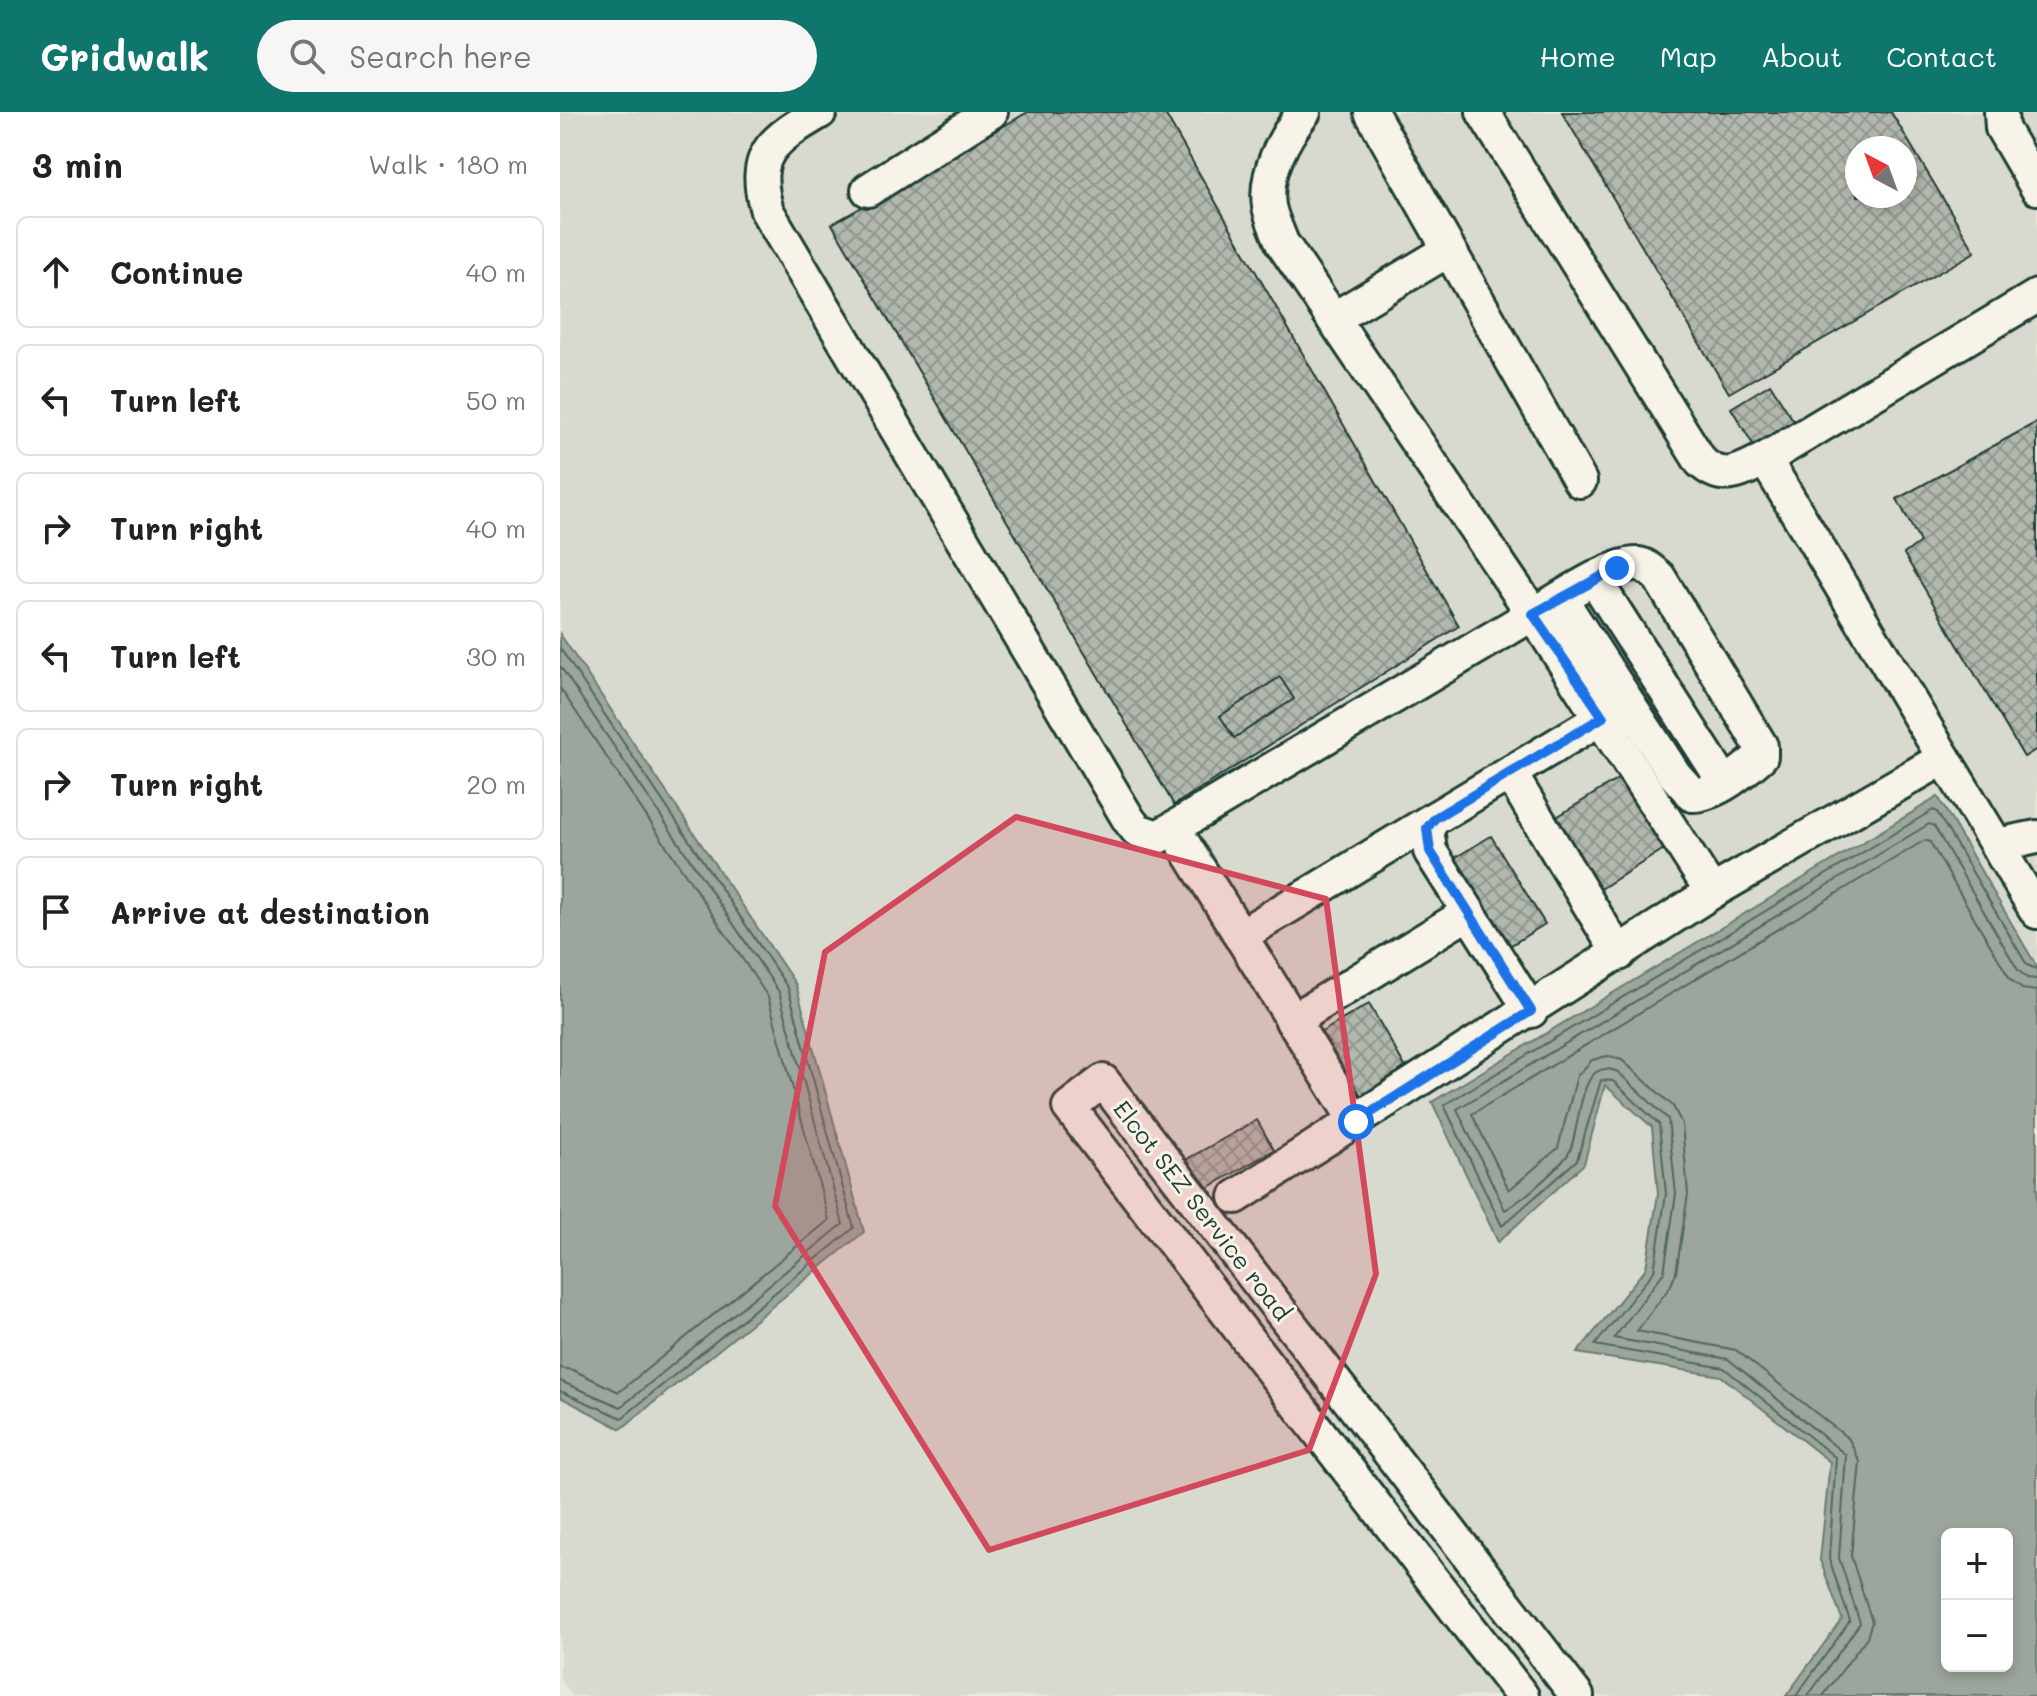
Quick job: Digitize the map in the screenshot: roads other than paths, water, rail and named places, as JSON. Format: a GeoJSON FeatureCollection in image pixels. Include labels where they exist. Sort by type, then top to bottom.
{"type":"FeatureCollection","features":[{"type":"Feature","properties":{"kind":"lane"},"geometry":{"type":"LineString","coordinates":[[820,112],[767,149],[760,168],[761,190],[767,211],[1129,820],[1146,835],[1158,837],[1175,830],[1533,614],[1617,568],[1635,564],[1647,567],[1659,577],[1761,746],[1761,756],[1724,782],[1702,794],[1693,795],[1675,775],[1561,599]]}},
{"type":"Feature","properties":{"kind":"lane"},"geometry":{"type":"LineString","coordinates":[[868,190],[991,112]]}},
{"type":"Feature","properties":{"kind":"lane"},"geometry":{"type":"LineString","coordinates":[[1304,112],[1291,129],[1271,171],[1269,206],[1282,243],[1603,717],[1712,892]]}},
{"type":"Feature","properties":{"kind":"lane"},"geometry":{"type":"LineString","coordinates":[[1371,112],[1580,481]]}},
{"type":"Feature","properties":{"kind":"lane"},"geometry":{"type":"LineString","coordinates":[[1483,112],[1701,462],[1712,472],[1724,476],[1765,459],[2037,296]]}},
{"type":"Feature","properties":{"kind":"lane"},"geometry":{"type":"LineString","coordinates":[[2001,112],[2002,128],[2037,188]]}},
{"type":"Feature","properties":{"kind":"lane"},"geometry":{"type":"LineString","coordinates":[[1333,319],[1449,250]]}},
{"type":"Feature","properties":{"kind":"lane"},"geometry":{"type":"LineString","coordinates":[[1765,459],[2037,912]]}},
{"type":"Feature","properties":{"kind":"lane"},"geometry":{"type":"LineString","coordinates":[[1595,580],[1724,782]]}},
{"type":"Feature","properties":{"kind":"lane"},"geometry":{"type":"LineString","coordinates":[[1240,936],[1603,717]]}},
{"type":"Feature","properties":{"kind":"lane"},"geometry":{"type":"LineString","coordinates":[[1236,1197],[1531,1011],[1712,892],[1944,758]]}},
{"type":"Feature","properties":{"kind":"lane"},"geometry":{"type":"LineString","coordinates":[[1510,773],[1619,954]]}},
{"type":"Feature","properties":{"kind":"lane"},"geometry":{"type":"LineString","coordinates":[[1435,818],[1427,828],[1430,851],[1531,1011]]}},
{"type":"Feature","properties":{"kind":"lane"},"geometry":{"type":"LineString","coordinates":[[1175,830],[1356,1122]]}},
{"type":"Feature","properties":{"kind":"lane"},"geometry":{"type":"LineString","coordinates":[[1997,845],[2037,837]]}},
{"type":"Feature","properties":{"kind":"lane"},"geometry":{"type":"LineString","coordinates":[[1292,1021],[1468,913]]}},
{"type":"Feature","properties":{"kind":"lane","name":"Elcot SEZ Service road"},"geometry":{"type":"LineString","coordinates":[[1522,1696],[1069,1107],[1103,1081],[1577,1696]]}},
{"type":"Feature","properties":{"kind":"water"},"geometry":{"type":"Polygon","coordinates":[[[560,634],[796,985],[864,1232],[621,1429],[560,1397],[560,634]]]}},
{"type":"Feature","properties":{"kind":"water"},"geometry":{"type":"Polygon","coordinates":[[[1938,797],[2037,967],[2037,1696],[1786,1696],[1842,1619],[1820,1560],[1830,1462],[1721,1376],[1577,1353],[1646,1268],[1658,1194],[1652,1127],[1605,1085],[1584,1164],[1498,1242],[1432,1102],[1938,797]]]}}]}
